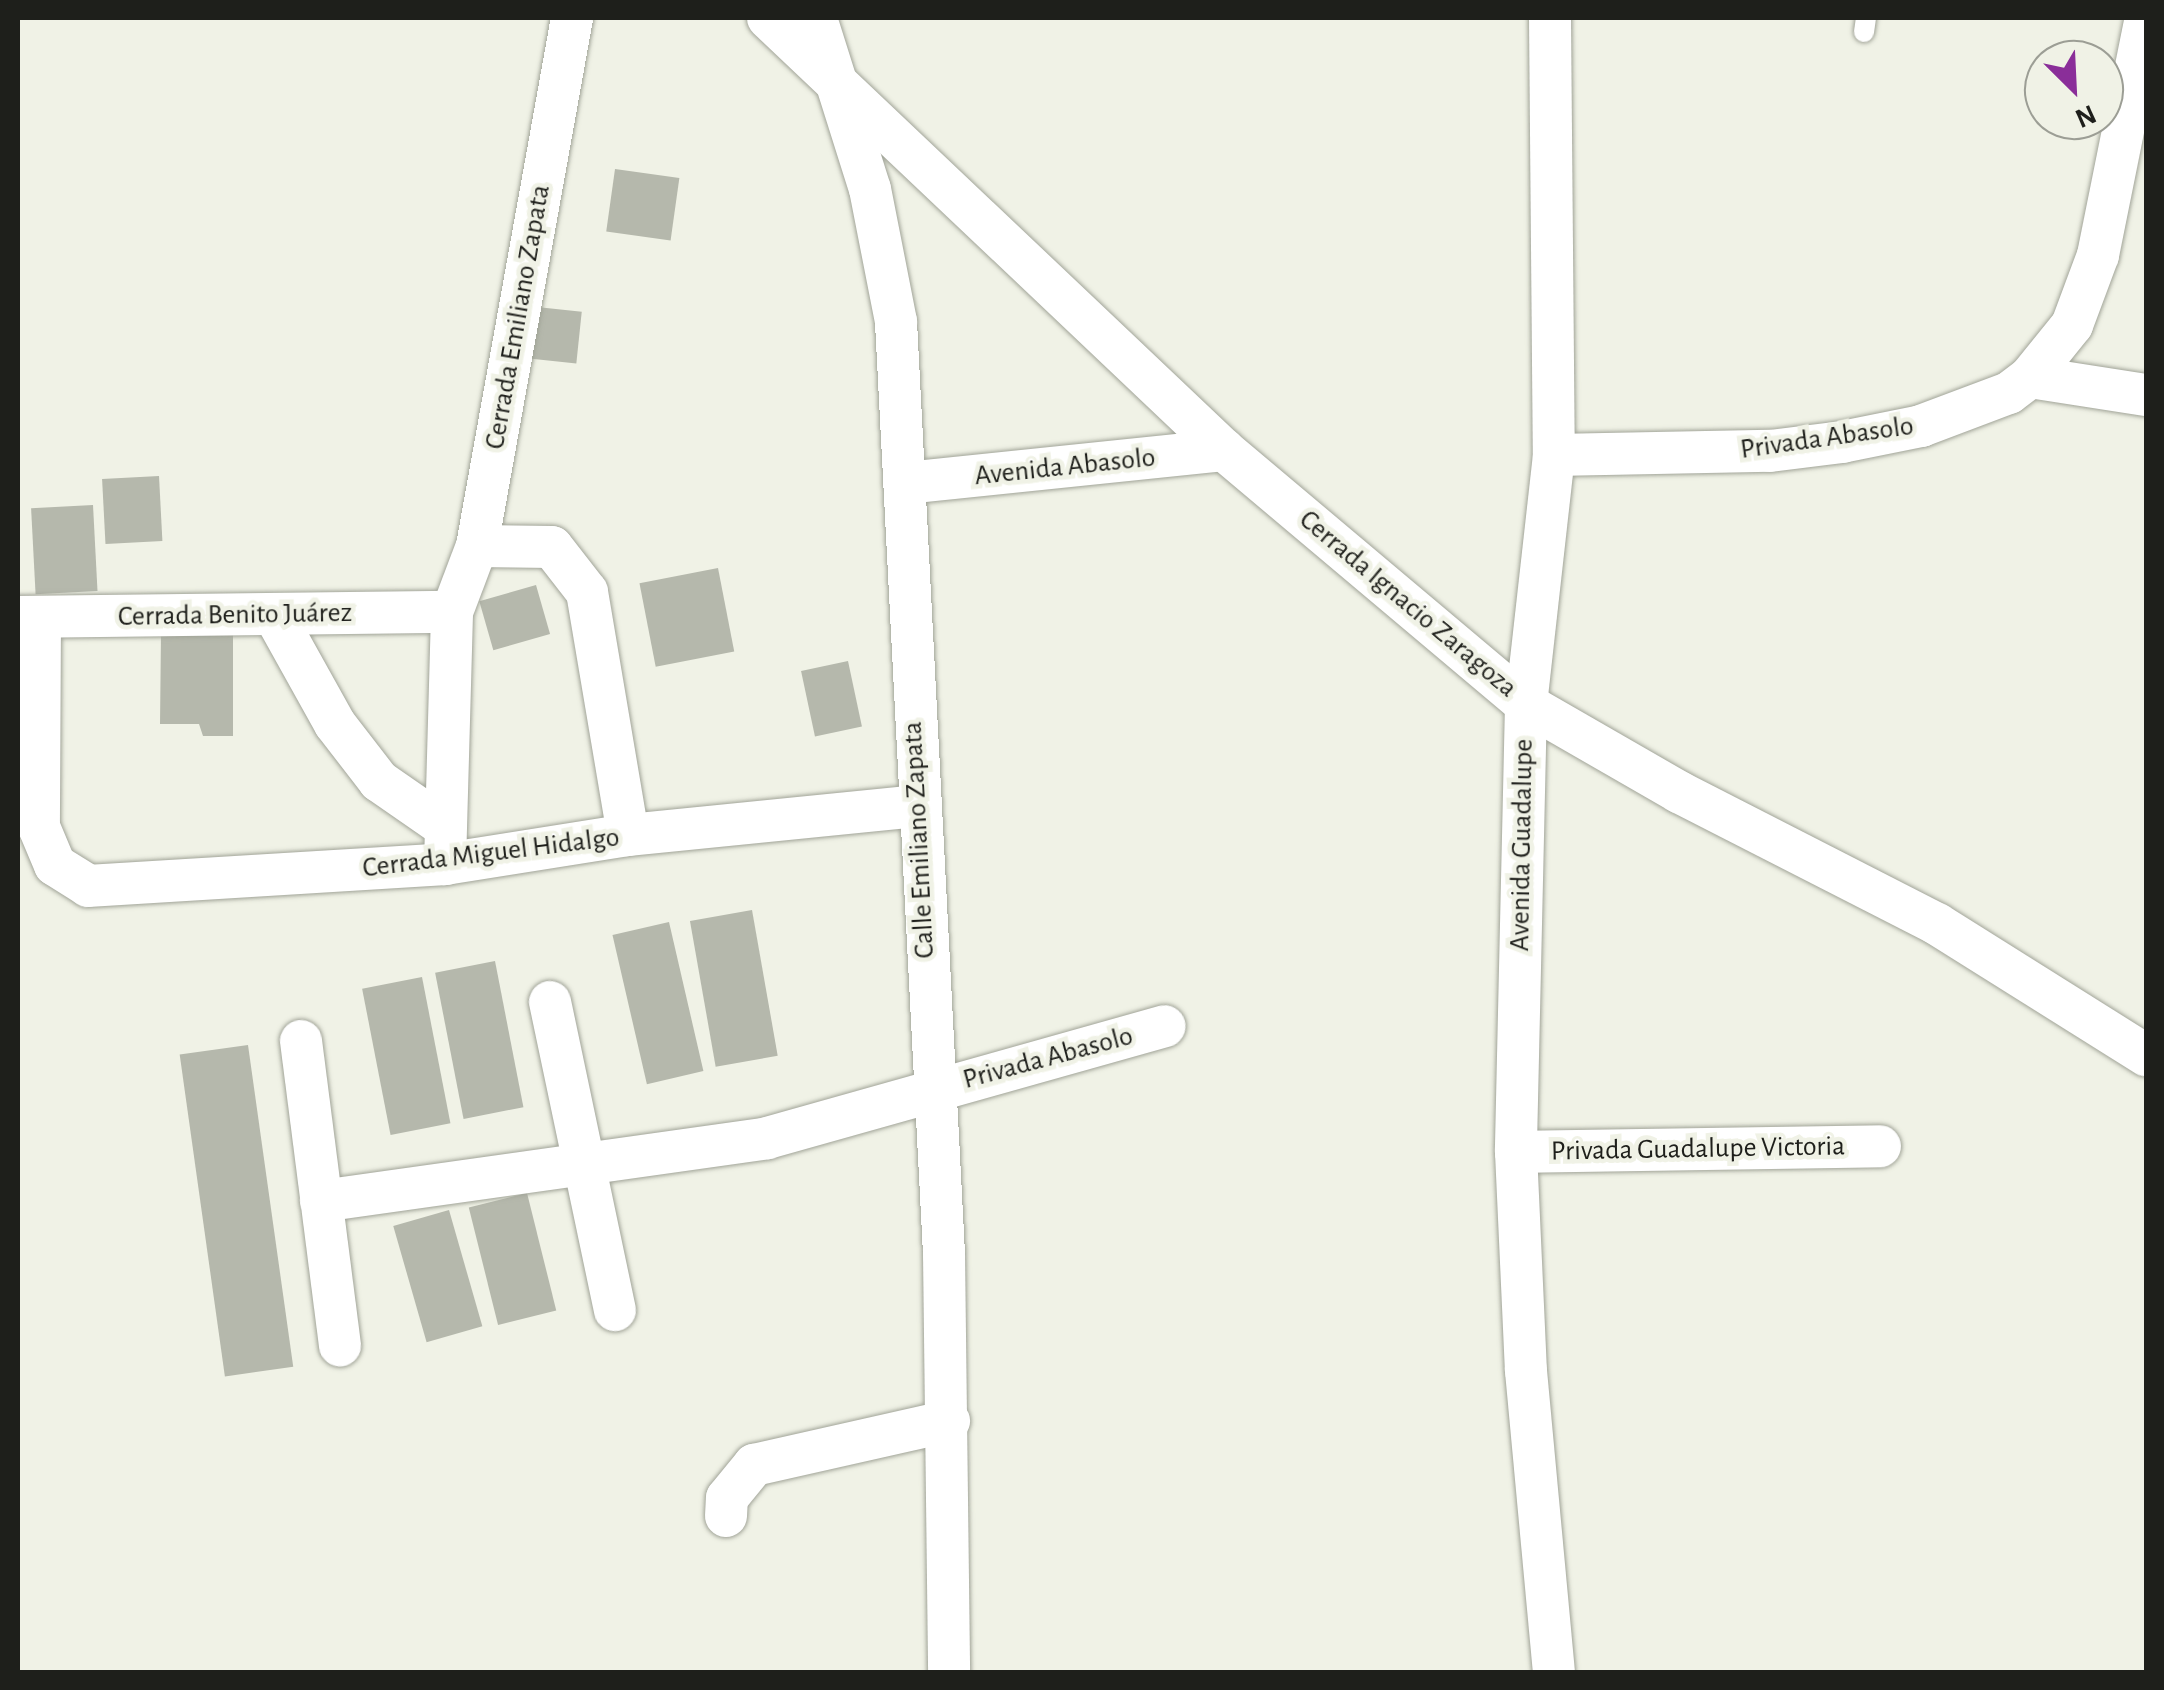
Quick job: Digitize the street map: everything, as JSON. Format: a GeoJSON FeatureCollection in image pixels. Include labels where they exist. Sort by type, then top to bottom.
{"type":"FeatureCollection","features":[{"type":"Feature","properties":{"kind":"street","name":"Cerrada Emiliano Zapata"},"geometry":{"type":"LineString","coordinates":[[444,845],[452,612],[477,546],[572,18]]}},
{"type":"Feature","properties":{"kind":"street","name":"Cerrada Ignacio Zaragoza"},"geometry":{"type":"LineString","coordinates":[[768,18],[1224,450],[1526,704],[1680,792],[1937,924],[2145,1052]]}},
{"type":"Feature","properties":{"kind":"street","name":"Calle Emiliano Zapata"},"geometry":{"type":"LineString","coordinates":[[816,18],[870,189],[896,322],[906,483],[916,806],[949,1420],[950,1672]]}},
{"type":"Feature","properties":{"kind":"street","name":"Avenida Guadalupe"},"geometry":{"type":"LineString","coordinates":[[1550,18],[1554,455],[1526,704],[1516,1152],[1526,1371],[1554,1672]]}},
{"type":"Feature","properties":{"kind":"street"},"geometry":{"type":"LineString","coordinates":[[2030,377],[2072,325],[2098,255],[2138,114],[2146,18]]}},
{"type":"Feature","properties":{"kind":"street"},"geometry":{"type":"LineString","coordinates":[[2030,377],[2146,394]]}},
{"type":"Feature","properties":{"kind":"street","name":"Privada Abasolo"},"geometry":{"type":"LineString","coordinates":[[1554,455],[1770,451],[1842,442],[1921,426],[2009,394],[2030,377]]}},
{"type":"Feature","properties":{"kind":"street","name":"Avenida Abasolo"},"geometry":{"type":"LineString","coordinates":[[906,483],[1224,450]]}},
{"type":"Feature","properties":{"kind":"street"},"geometry":{"type":"LineString","coordinates":[[477,546],[552,547],[587,592],[628,835]]}},
{"type":"Feature","properties":{"kind":"street","name":"Cerrada Benito Juárez"},"geometry":{"type":"LineString","coordinates":[[29,617],[276,618],[452,612]]}},
{"type":"Feature","properties":{"kind":"street","name":"Cerrada Miguel Hidalgo"},"geometry":{"type":"LineString","coordinates":[[29,617],[39,827],[68,878],[112,889],[444,845],[628,835],[916,806]]}},
{"type":"Feature","properties":{"kind":"street"},"geometry":{"type":"LineString","coordinates":[[276,618],[335,724],[379,781],[444,845]]}},
{"type":"Feature","properties":{"kind":"street"},"geometry":{"type":"LineString","coordinates":[[550,1002],[614,1310]]}},
{"type":"Feature","properties":{"kind":"street","name":"Privada Abasolo"},"geometry":{"type":"LineString","coordinates":[[322,1201],[767,1138],[1165,1026]]}},
{"type":"Feature","properties":{"kind":"street"},"geometry":{"type":"LineString","coordinates":[[301,1041],[340,1346]]}},
{"type":"Feature","properties":{"kind":"street","name":"Privada Guadalupe Victoria"},"geometry":{"type":"LineString","coordinates":[[1516,1152],[1880,1146]]}},
{"type":"Feature","properties":{"kind":"street"},"geometry":{"type":"LineString","coordinates":[[726,1516],[738,1478],[778,1456],[949,1420]]}},
{"type":"Feature","properties":{"kind":"building"},"geometry":{"type":"Polygon","coordinates":[[[615,169],[679,178],[671,240],[606,231],[615,169]]]}},
{"type":"Feature","properties":{"kind":"building"},"geometry":{"type":"Polygon","coordinates":[[[537,307],[582,312],[576,363],[532,359],[537,307]]]}},
{"type":"Feature","properties":{"kind":"building"},"geometry":{"type":"Polygon","coordinates":[[[159,476],[162,541],[105,544],[102,479],[159,476]]]}},
{"type":"Feature","properties":{"kind":"building"},"geometry":{"type":"Polygon","coordinates":[[[93,505],[98,591],[36,594],[31,508],[93,505]]]}},
{"type":"Feature","properties":{"kind":"building"},"geometry":{"type":"Polygon","coordinates":[[[718,568],[734,651],[656,667],[639,583],[718,568]]]}},
{"type":"Feature","properties":{"kind":"building"},"geometry":{"type":"Polygon","coordinates":[[[536,585],[550,634],[493,650],[479,601],[536,585]]]}},
{"type":"Feature","properties":{"kind":"building"},"geometry":{"type":"Polygon","coordinates":[[[161,632],[233,632],[233,736],[203,736],[199,724],[160,724],[161,632]]]}},
{"type":"Feature","properties":{"kind":"building"},"geometry":{"type":"Polygon","coordinates":[[[848,661],[862,727],[815,737],[801,671],[848,661]]]}},
{"type":"Feature","properties":{"kind":"building"},"geometry":{"type":"Polygon","coordinates":[[[752,910],[778,1056],[716,1067],[690,921],[752,910]]]}},
{"type":"Feature","properties":{"kind":"building"},"geometry":{"type":"Polygon","coordinates":[[[669,922],[703,1071],[647,1084],[612,935],[669,922]]]}},
{"type":"Feature","properties":{"kind":"building"},"geometry":{"type":"Polygon","coordinates":[[[495,961],[523,1107],[464,1119],[435,973],[495,961]]]}},
{"type":"Feature","properties":{"kind":"building"},"geometry":{"type":"Polygon","coordinates":[[[422,977],[450,1123],[391,1135],[362,989],[422,977]]]}},
{"type":"Feature","properties":{"kind":"building"},"geometry":{"type":"Polygon","coordinates":[[[248,1045],[293,1367],[225,1376],[180,1055],[248,1045]]]}},
{"type":"Feature","properties":{"kind":"building"},"geometry":{"type":"Polygon","coordinates":[[[527,1193],[556,1310],[498,1325],[469,1208],[527,1193]]]}},
{"type":"Feature","properties":{"kind":"building"},"geometry":{"type":"Polygon","coordinates":[[[449,1210],[482,1326],[427,1342],[393,1226],[449,1210]]]}}]}
